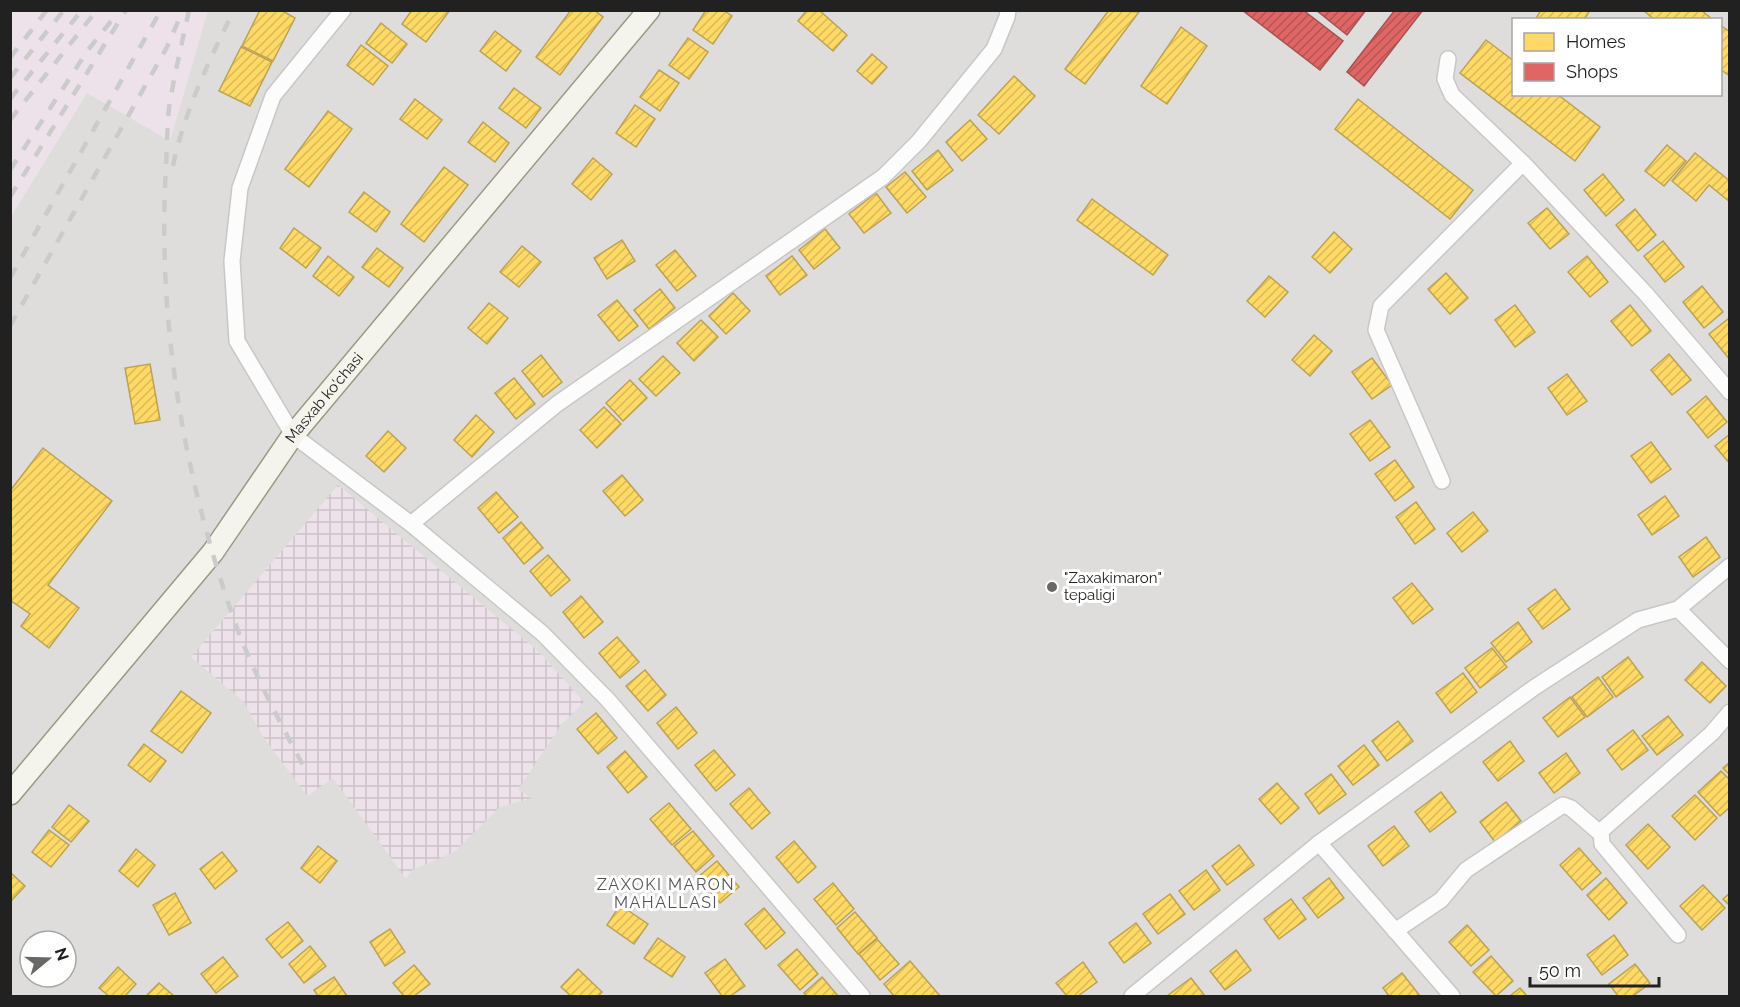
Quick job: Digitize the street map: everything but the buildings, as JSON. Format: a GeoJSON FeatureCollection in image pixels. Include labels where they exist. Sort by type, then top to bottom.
{"type":"FeatureCollection","features":[{"type":"Feature","properties":{"kind":"main road","name":"Masxab ko'chasi"},"geometry":{"type":"LineString","coordinates":[[10,794],[213,552],[293,435],[649,10]]}},
{"type":"Feature","properties":{"kind":"street"},"geometry":{"type":"LineString","coordinates":[[343,10],[273,96],[240,188],[232,261],[237,341],[293,435],[411,524],[542,633],[608,700],[862,996]]}},
{"type":"Feature","properties":{"kind":"street"},"geometry":{"type":"LineString","coordinates":[[411,524],[557,404],[883,177],[919,141],[994,49],[1008,10]]}},
{"type":"Feature","properties":{"kind":"street"},"geometry":{"type":"LineString","coordinates":[[1448,59],[1444,79],[1452,96],[1523,163],[1646,294],[1730,392]]}},
{"type":"Feature","properties":{"kind":"street"},"geometry":{"type":"LineString","coordinates":[[1442,480],[1376,330],[1381,306],[1523,163]]}},
{"type":"Feature","properties":{"kind":"street"},"geometry":{"type":"LineString","coordinates":[[1132,996],[1319,843],[1534,687],[1638,620],[1678,609],[1730,566]]}},
{"type":"Feature","properties":{"kind":"street"},"geometry":{"type":"LineString","coordinates":[[1678,609],[1730,661]]}},
{"type":"Feature","properties":{"kind":"street"},"geometry":{"type":"LineString","coordinates":[[1678,935],[1602,844],[1601,831],[1712,733],[1730,712]]}},
{"type":"Feature","properties":{"kind":"street"},"geometry":{"type":"LineString","coordinates":[[1395,931],[1441,900],[1466,870],[1563,806],[1570,807],[1601,834]]}},
{"type":"Feature","properties":{"kind":"street"},"geometry":{"type":"LineString","coordinates":[[1319,843],[1452,996]]}},
{"type":"Feature","properties":{"kind":"shaded area"},"geometry":{"type":"Polygon","coordinates":[[[11,10],[208,11],[170,141],[87,93],[11,217],[11,10]]]}},
{"type":"Feature","properties":{"kind":"shaded area","name":"ZAXOKI MARON MAHALLASI"},"geometry":{"type":"Polygon","coordinates":[[[10,11],[1729,11],[1729,996],[11,996],[10,11]]]}},
{"type":"Feature","properties":{"kind":"shaded area"},"geometry":{"type":"Polygon","coordinates":[[[338,485],[538,651],[584,702],[561,725],[518,790],[532,798],[500,807],[454,852],[412,870],[406,879],[333,778],[307,796],[262,735],[244,702],[191,657],[338,485]]]}},
{"type":"Feature","properties":{"kind":"railway"},"geometry":{"type":"LineString","coordinates":[[10,58],[47,10]]}},
{"type":"Feature","properties":{"kind":"railway"},"geometry":{"type":"LineString","coordinates":[[10,78],[64,10]]}},
{"type":"Feature","properties":{"kind":"railway"},"geometry":{"type":"LineString","coordinates":[[10,99],[82,10]]}},
{"type":"Feature","properties":{"kind":"railway"},"geometry":{"type":"LineString","coordinates":[[10,120],[97,10]]}},
{"type":"Feature","properties":{"kind":"railway"},"geometry":{"type":"LineString","coordinates":[[10,197],[126,10]]}},
{"type":"Feature","properties":{"kind":"railway"},"geometry":{"type":"LineString","coordinates":[[10,278],[161,10]]}},
{"type":"Feature","properties":{"kind":"railway"},"geometry":{"type":"LineString","coordinates":[[10,326],[167,47],[183,10]]}},
{"type":"Feature","properties":{"kind":"railway"},"geometry":{"type":"LineString","coordinates":[[189,10],[169,108],[164,224],[170,339],[177,395],[200,507],[233,617],[258,677],[307,773]]}},
{"type":"Feature","properties":{"kind":"railway"},"geometry":{"type":"LineString","coordinates":[[173,166],[191,106],[234,10]]}},
{"type":"Feature","properties":{"kind":"railway"},"geometry":{"type":"LineString","coordinates":[[10,170],[88,50],[112,20]]}},
{"type":"Feature","properties":{"kind":"place","name":"\"Zaxakimaron\" tepaligi"},"geometry":{"type":"Point","coordinates":[1052,587]}},
{"type":"Feature","properties":{"kind":"district","name":"ZAXOKI MARON MAHALLASI"},"geometry":{"type":"Point","coordinates":[666,893]}}]}
